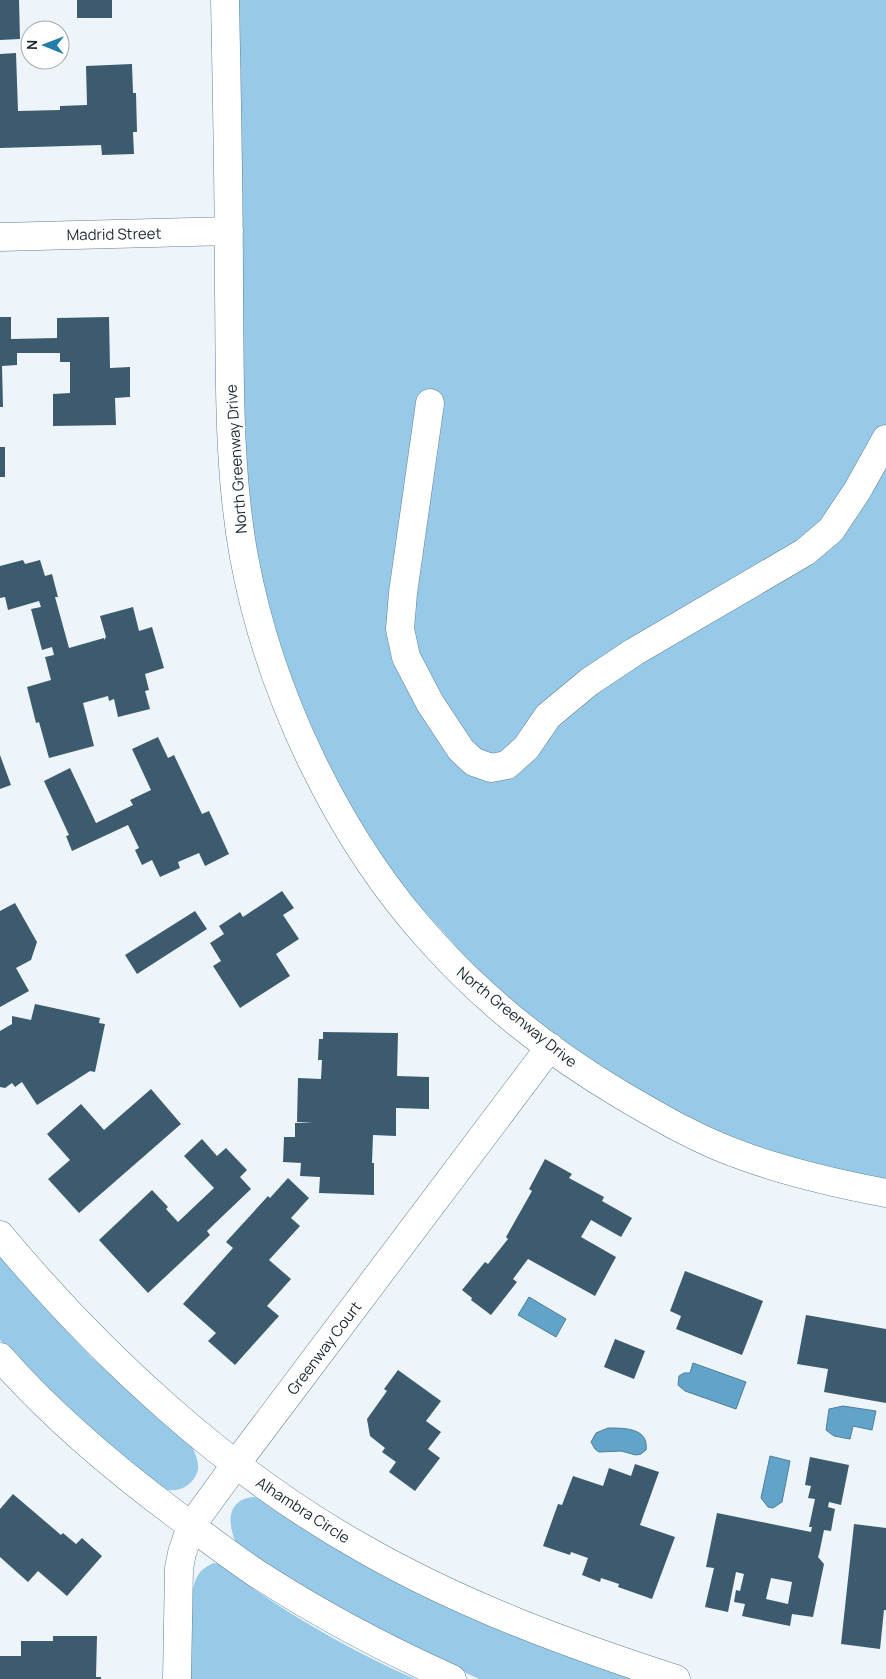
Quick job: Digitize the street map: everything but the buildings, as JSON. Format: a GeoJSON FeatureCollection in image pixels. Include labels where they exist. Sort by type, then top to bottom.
{"type":"FeatureCollection","features":[{"type":"Feature","properties":{"kind":"street","name":"North Greenway Drive"},"geometry":{"type":"LineString","coordinates":[[225,0],[231,417],[238,518],[251,592],[260,627],[284,695],[325,786],[358,844],[396,898],[430,940],[454,966],[492,1001],[550,1047],[600,1082],[656,1115],[727,1150],[793,1172],[886,1193]]}},
{"type":"Feature","properties":{"kind":"street","name":"Madrid Street"},"geometry":{"type":"LineString","coordinates":[[0,237],[229,231]]}},
{"type":"Feature","properties":{"kind":"street"},"geometry":{"type":"LineString","coordinates":[[430,403],[403,593],[400,629],[406,658],[435,711],[461,750],[474,762],[491,768],[507,765],[526,748],[548,716],[589,682],[634,652],[805,552],[830,530],[857,491],[886,439]]}},
{"type":"Feature","properties":{"kind":"street","name":"Greenway Court"},"geometry":{"type":"LineString","coordinates":[[177,1679],[179,1568],[191,1526],[550,1047]]}},
{"type":"Feature","properties":{"kind":"street","name":"Alhambra Circle"},"geometry":{"type":"LineString","coordinates":[[0,1235],[60,1304],[117,1361],[236,1464],[289,1503],[362,1548],[427,1582],[552,1636],[676,1679]]}},
{"type":"Feature","properties":{"kind":"street"},"geometry":{"type":"LineString","coordinates":[[0,1356],[59,1419],[83,1441],[191,1526],[257,1574],[321,1613],[392,1651],[452,1679]]}},
{"type":"Feature","properties":{"kind":"shaded area"},"geometry":{"type":"Polygon","coordinates":[[[238,0],[886,0],[886,1181],[788,1158],[690,1120],[610,1076],[517,1006],[478,971],[402,886],[341,795],[303,714],[272,627],[252,534],[245,474],[238,0]]]}},
{"type":"Feature","properties":{"kind":"shaded area"},"geometry":{"type":"Polygon","coordinates":[[[0,1257],[91,1357],[192,1446],[197,1458],[198,1470],[187,1486],[175,1490],[156,1487],[52,1395],[0,1340],[0,1257]]]}},
{"type":"Feature","properties":{"kind":"shaded area"},"geometry":{"type":"Polygon","coordinates":[[[529,1297],[566,1319],[556,1337],[518,1315],[529,1297]]]}},
{"type":"Feature","properties":{"kind":"shaded area"},"geometry":{"type":"Polygon","coordinates":[[[693,1363],[746,1382],[736,1409],[685,1391],[678,1385],[679,1376],[684,1373],[690,1373],[693,1363]]]}},
{"type":"Feature","properties":{"kind":"shaded area"},"geometry":{"type":"Polygon","coordinates":[[[843,1406],[876,1411],[872,1430],[853,1426],[850,1439],[834,1436],[826,1430],[829,1409],[843,1406]]]}},
{"type":"Feature","properties":{"kind":"shaded area"},"geometry":{"type":"Polygon","coordinates":[[[608,1428],[622,1428],[640,1433],[644,1437],[646,1450],[636,1455],[621,1451],[599,1452],[591,1442],[596,1433],[608,1428]]]}},
{"type":"Feature","properties":{"kind":"shaded area"},"geometry":{"type":"Polygon","coordinates":[[[770,1456],[790,1461],[782,1502],[773,1508],[768,1507],[761,1498],[770,1456]]]}},
{"type":"Feature","properties":{"kind":"shaded area"},"geometry":{"type":"Polygon","coordinates":[[[254,1497],[262,1499],[640,1679],[479,1679],[347,1617],[236,1543],[231,1528],[234,1507],[245,1499],[254,1497]]]}},
{"type":"Feature","properties":{"kind":"shaded area"},"geometry":{"type":"Polygon","coordinates":[[[213,1563],[219,1564],[289,1612],[338,1641],[415,1679],[189,1679],[193,1589],[199,1573],[213,1563]]]}}]}
